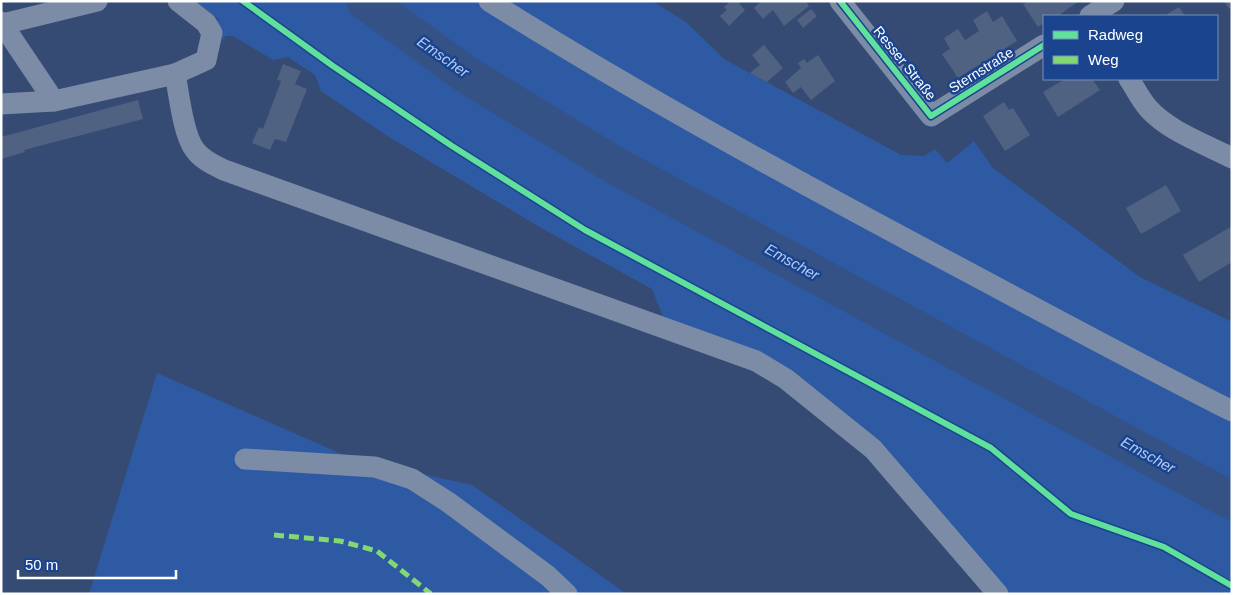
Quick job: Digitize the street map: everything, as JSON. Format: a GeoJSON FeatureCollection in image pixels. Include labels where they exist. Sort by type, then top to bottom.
{"type":"FeatureCollection","features":[{"type":"Feature","properties":{"kind":"street"},"geometry":{"type":"LineString","coordinates":[[54,101],[2,23],[97,1]]}},
{"type":"Feature","properties":{"kind":"street"},"geometry":{"type":"LineString","coordinates":[[1,104],[54,101],[175,74],[206,60],[212,32],[206,23],[178,1]]}},
{"type":"Feature","properties":{"kind":"street"},"geometry":{"type":"LineString","coordinates":[[489,1],[575,55],[769,166],[1232,411]]}},
{"type":"Feature","properties":{"kind":"street","name":"Resser Straße"},"geometry":{"type":"LineString","coordinates":[[840,1],[931,116]]}},
{"type":"Feature","properties":{"kind":"street"},"geometry":{"type":"LineString","coordinates":[[1092,15],[1114,1]]}},
{"type":"Feature","properties":{"kind":"street","name":"Sternstraße"},"geometry":{"type":"LineString","coordinates":[[931,116],[1043,46]]}},
{"type":"Feature","properties":{"kind":"street"},"geometry":{"type":"LineString","coordinates":[[175,74],[188,138],[195,150],[203,158],[224,170],[756,361],[772,370],[818,403],[873,449],[998,594]]}},
{"type":"Feature","properties":{"kind":"street"},"geometry":{"type":"LineString","coordinates":[[1130,80],[1147,107],[1158,118],[1169,126],[1232,158]]}},
{"type":"Feature","properties":{"kind":"street"},"geometry":{"type":"LineString","coordinates":[[245,459],[375,467],[412,479],[448,502],[548,576],[567,594]]}},
{"type":"Feature","properties":{"kind":"shaded area"},"geometry":{"type":"Polygon","coordinates":[[[194,1],[652,1],[686,22],[724,59],[901,155],[924,156],[935,149],[947,163],[974,141],[993,168],[1140,277],[1232,322],[1232,594],[1009,594],[879,444],[664,319],[652,289],[543,229],[389,137],[321,91],[315,75],[288,57],[273,60],[233,36],[225,36],[224,40],[220,37],[215,20],[221,21],[194,1]]]}},
{"type":"Feature","properties":{"kind":"shaded area"},"geometry":{"type":"Polygon","coordinates":[[[157,373],[353,459],[472,485],[627,594],[89,594],[157,373]]]}},
{"type":"Feature","properties":{"kind":"building"},"geometry":{"type":"Polygon","coordinates":[[[731,1],[741,1],[739,3],[745,10],[729,26],[720,16],[727,10],[724,7],[731,1]]]}},
{"type":"Feature","properties":{"kind":"building"},"geometry":{"type":"Polygon","coordinates":[[[761,1],[806,1],[809,6],[784,26],[773,10],[763,19],[754,8],[761,1]]]}},
{"type":"Feature","properties":{"kind":"building"},"geometry":{"type":"Polygon","coordinates":[[[1028,1],[1079,1],[1059,15],[1043,15],[1043,24],[1038,27],[1023,4],[1028,1]]]}},
{"type":"Feature","properties":{"kind":"building"},"geometry":{"type":"Polygon","coordinates":[[[1224,1],[1232,1],[1232,7],[1229,9],[1224,1]]]}},
{"type":"Feature","properties":{"kind":"building"},"geometry":{"type":"Polygon","coordinates":[[[1179,7],[1184,15],[1166,15],[1179,7]]]}},
{"type":"Feature","properties":{"kind":"building"},"geometry":{"type":"Polygon","coordinates":[[[811,9],[817,16],[803,28],[797,20],[811,9]]]}},
{"type":"Feature","properties":{"kind":"building"},"geometry":{"type":"Polygon","coordinates":[[[987,11],[993,22],[1002,16],[1017,41],[958,78],[942,54],[950,49],[944,38],[958,29],[965,40],[979,31],[973,20],[987,11]]]}},
{"type":"Feature","properties":{"kind":"building"},"geometry":{"type":"Polygon","coordinates":[[[764,45],[783,68],[767,82],[750,73],[760,65],[752,55],[764,45]]]}},
{"type":"Feature","properties":{"kind":"building"},"geometry":{"type":"Polygon","coordinates":[[[818,55],[835,81],[811,100],[801,87],[793,93],[785,82],[801,68],[798,63],[804,59],[807,63],[818,55]]]}},
{"type":"Feature","properties":{"kind":"building"},"geometry":{"type":"Polygon","coordinates":[[[283,64],[301,71],[295,84],[307,89],[286,142],[275,139],[270,150],[252,143],[259,127],[263,129],[281,81],[277,80],[283,64]]]}},
{"type":"Feature","properties":{"kind":"building"},"geometry":{"type":"Polygon","coordinates":[[[1063,80],[1093,80],[1100,90],[1058,117],[1043,92],[1063,80]]]}},
{"type":"Feature","properties":{"kind":"building"},"geometry":{"type":"Polygon","coordinates":[[[138,100],[143,119],[24,150],[25,152],[1,159],[1,137],[138,100]]]}},
{"type":"Feature","properties":{"kind":"building"},"geometry":{"type":"Polygon","coordinates":[[[1004,102],[1009,110],[1013,108],[1030,135],[1005,151],[983,116],[1004,102]]]}},
{"type":"Feature","properties":{"kind":"building"},"geometry":{"type":"Polygon","coordinates":[[[1166,185],[1181,211],[1141,234],[1126,208],[1166,185]]]}},
{"type":"Feature","properties":{"kind":"building"},"geometry":{"type":"Polygon","coordinates":[[[1232,226],[1232,262],[1199,282],[1183,255],[1232,226]]]}},
{"type":"Feature","properties":{"kind":"waterway","name":"Emscher"},"geometry":{"type":"LineString","coordinates":[[365,1],[464,73],[616,166],[1232,501]]}},
{"type":"Feature","properties":{"kind":"marked path"},"geometry":{"type":"LineString","coordinates":[[274,535],[340,541],[377,551],[431,594]]}},
{"type":"Feature","properties":{"kind":"cycle path"},"geometry":{"type":"LineString","coordinates":[[243,1],[333,66],[452,146],[585,230],[991,448],[1071,514],[1164,547],[1232,586]]}},
{"type":"Feature","properties":{"kind":"cycle path"},"geometry":{"type":"LineString","coordinates":[[840,1],[931,116],[1043,46]]}}]}
